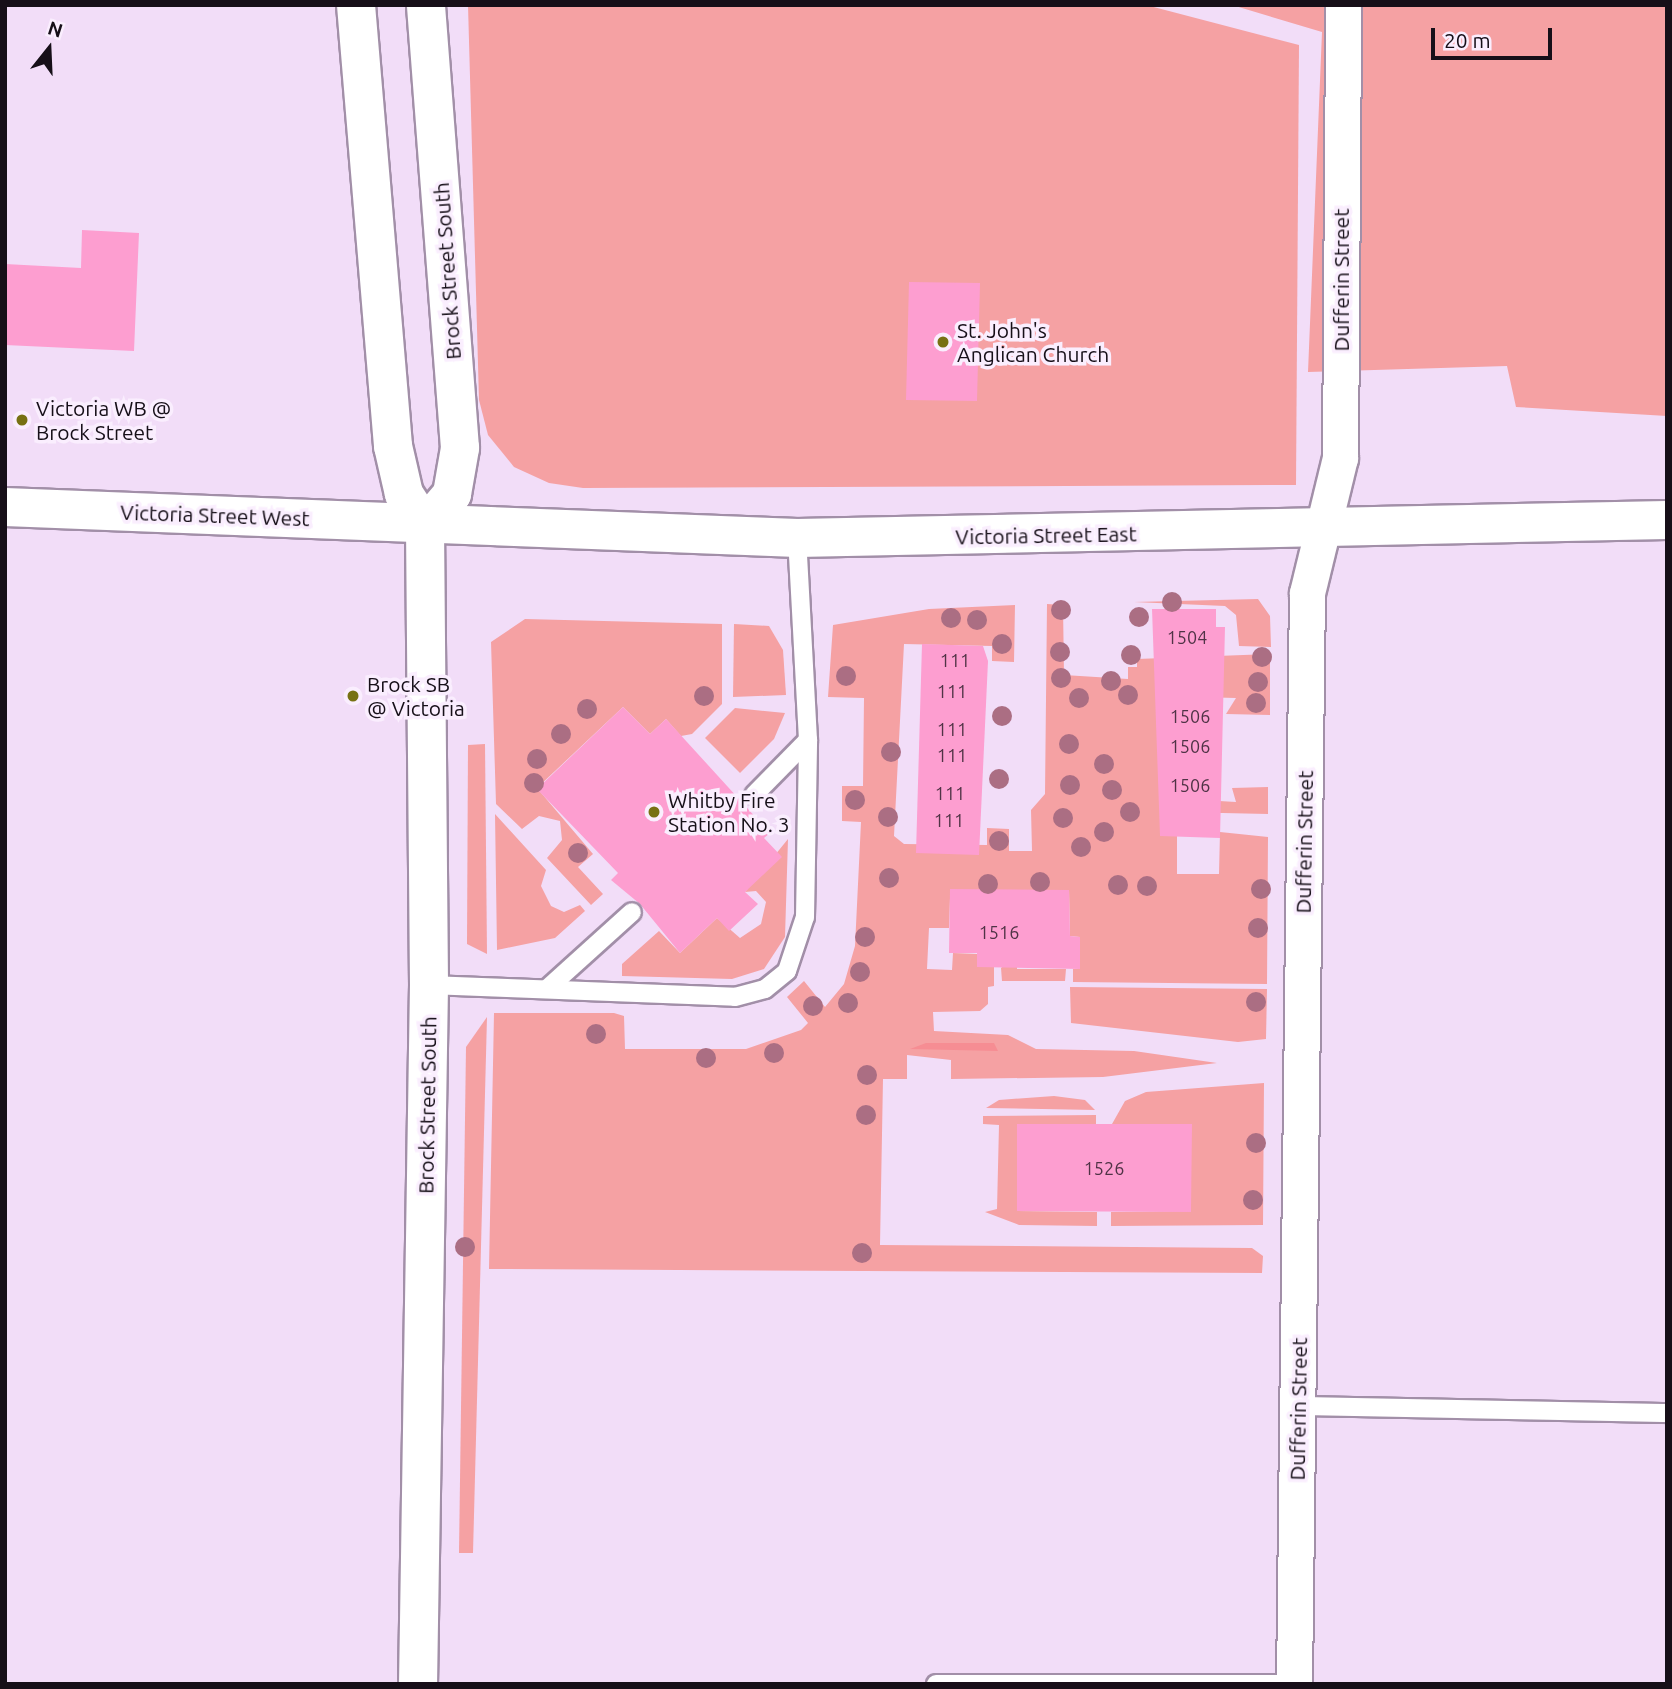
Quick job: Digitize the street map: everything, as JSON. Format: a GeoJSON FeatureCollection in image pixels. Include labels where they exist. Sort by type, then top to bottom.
{"type":"FeatureCollection","features":[{"type":"Feature","properties":{"kind":"main road"},"geometry":{"type":"LineString","coordinates":[[356,5],[393,446],[404,494],[425,526]]}},
{"type":"Feature","properties":{"kind":"main road","name":"Brock Street South"},"geometry":{"type":"LineString","coordinates":[[418,1684],[429,985],[425,526],[452,494],[460,448],[426,5]]}},
{"type":"Feature","properties":{"kind":"main road","name":"Victoria Street West"},"geometry":{"type":"LineString","coordinates":[[5,507],[425,526]]}},
{"type":"Feature","properties":{"kind":"main road","name":"Victoria Street East"},"geometry":{"type":"LineString","coordinates":[[425,526],[797,538],[1667,520]]}},
{"type":"Feature","properties":{"kind":"street","name":"Dufferin Street"},"geometry":{"type":"LineString","coordinates":[[1294,1684],[1307,593],[1340,457],[1343,5]]}},
{"type":"Feature","properties":{"kind":"lane"},"geometry":{"type":"LineString","coordinates":[[429,985],[735,997],[765,989],[782,976],[805,932],[808,740],[797,538]]}},
{"type":"Feature","properties":{"kind":"lane"},"geometry":{"type":"LineString","coordinates":[[754,795],[808,740]]}},
{"type":"Feature","properties":{"kind":"lane"},"geometry":{"type":"LineString","coordinates":[[548,988],[632,912]]}},
{"type":"Feature","properties":{"kind":"lane"},"geometry":{"type":"LineString","coordinates":[[1299,1406],[1667,1413]]}},
{"type":"Feature","properties":{"kind":"lane"},"geometry":{"type":"LineString","coordinates":[[936,1684],[1294,1684]]}},
{"type":"Feature","properties":{"kind":"shaded area"},"geometry":{"type":"Polygon","coordinates":[[[468,5],[1146,5],[1299,45],[1296,485],[583,488],[549,483],[514,467],[488,435],[479,400],[468,5]]]}},
{"type":"Feature","properties":{"kind":"shaded area"},"geometry":{"type":"Polygon","coordinates":[[[1232,5],[1667,5],[1667,416],[1516,407],[1507,366],[1308,372],[1322,32],[1232,5]]]}},
{"type":"Feature","properties":{"kind":"shaded area"},"geometry":{"type":"Polygon","coordinates":[[[1258,599],[1270,616],[1271,647],[1239,646],[1236,615],[1225,606],[1134,602],[1258,599]]]}},
{"type":"Feature","properties":{"kind":"shaded area"},"geometry":{"type":"Polygon","coordinates":[[[1047,604],[1063,605],[1064,675],[1128,679],[1128,667],[1137,667],[1137,659],[1270,654],[1270,715],[1226,714],[1236,698],[1159,696],[1219,801],[1236,802],[1232,788],[1268,787],[1268,814],[1177,812],[1177,874],[1219,874],[1220,832],[1268,837],[1267,984],[1073,982],[1073,969],[1080,969],[1080,937],[1070,936],[1069,890],[950,898],[949,928],[929,928],[927,969],[952,970],[953,953],[977,954],[977,967],[994,967],[994,986],[988,987],[988,1004],[980,1011],[933,1012],[934,1031],[1008,1035],[1036,1049],[1134,1051],[1217,1063],[1103,1077],[951,1079],[951,1060],[907,1055],[907,1079],[883,1079],[880,1245],[1252,1248],[1263,1256],[1262,1273],[489,1269],[494,1013],[614,1013],[624,1016],[625,1049],[746,1049],[801,1030],[808,1023],[787,997],[804,981],[825,1007],[844,984],[855,946],[861,822],[842,821],[842,786],[863,786],[864,698],[828,697],[833,625],[929,609],[1015,605],[1014,662],[992,661],[992,646],[904,644],[894,836],[904,844],[987,845],[987,828],[1009,829],[1009,851],[1032,851],[1031,810],[1045,794],[1047,604]]]}},
{"type":"Feature","properties":{"kind":"shaded area"},"geometry":{"type":"Polygon","coordinates":[[[525,619],[722,624],[722,704],[692,734],[681,736],[666,719],[650,734],[623,707],[537,788],[593,854],[578,867],[603,894],[591,905],[547,858],[562,840],[560,821],[539,816],[522,829],[496,804],[491,642],[525,619]]]}},
{"type":"Feature","properties":{"kind":"shaded area"},"geometry":{"type":"Polygon","coordinates":[[[734,624],[769,626],[783,650],[786,695],[733,697],[734,624]]]}},
{"type":"Feature","properties":{"kind":"shaded area"},"geometry":{"type":"Polygon","coordinates":[[[735,708],[785,713],[774,739],[740,773],[705,738],[735,708]]]}},
{"type":"Feature","properties":{"kind":"shaded area"},"geometry":{"type":"Polygon","coordinates":[[[485,744],[487,954],[467,944],[468,745],[485,744]]]}},
{"type":"Feature","properties":{"kind":"shaded area"},"geometry":{"type":"Polygon","coordinates":[[[495,814],[546,870],[541,886],[551,906],[564,912],[580,905],[585,911],[555,938],[497,950],[495,814]]]}},
{"type":"Feature","properties":{"kind":"shaded area"},"geometry":{"type":"Polygon","coordinates":[[[788,839],[785,937],[764,969],[732,979],[622,976],[622,964],[659,931],[680,953],[717,918],[740,938],[761,924],[766,902],[756,891],[745,892],[788,839]]]}},
{"type":"Feature","properties":{"kind":"shaded area"},"geometry":{"type":"Polygon","coordinates":[[[1017,953],[1017,969],[1066,969],[1065,981],[1002,981],[1001,968],[1017,953]]]}},
{"type":"Feature","properties":{"kind":"shaded area"},"geometry":{"type":"Polygon","coordinates":[[[1070,987],[1267,989],[1266,1039],[1238,1042],[1071,1023],[1070,987]]]}},
{"type":"Feature","properties":{"kind":"shaded area"},"geometry":{"type":"Polygon","coordinates":[[[487,1017],[473,1553],[459,1553],[466,1047],[487,1017]]]}},
{"type":"Feature","properties":{"kind":"shaded area"},"geometry":{"type":"Polygon","coordinates":[[[926,1043],[994,1043],[998,1051],[910,1049],[926,1043]]]}},
{"type":"Feature","properties":{"kind":"shaded area"},"geometry":{"type":"Polygon","coordinates":[[[1264,1083],[1263,1225],[1111,1226],[1111,1212],[1191,1211],[1191,1124],[1112,1124],[1125,1101],[1146,1092],[1264,1083]]]}},
{"type":"Feature","properties":{"kind":"shaded area"},"geometry":{"type":"Polygon","coordinates":[[[1054,1096],[1085,1100],[1095,1110],[986,1108],[999,1100],[1054,1096]]]}},
{"type":"Feature","properties":{"kind":"shaded area"},"geometry":{"type":"Polygon","coordinates":[[[1096,1115],[1096,1124],[1017,1124],[1017,1211],[1097,1212],[1097,1226],[1019,1225],[985,1212],[997,1209],[999,1125],[983,1124],[983,1116],[1096,1115]]]}},
{"type":"Feature","properties":{"kind":"building"},"geometry":{"type":"Polygon","coordinates":[[[82,230],[139,233],[134,351],[5,345],[5,264],[81,268],[82,230]]]}},
{"type":"Feature","properties":{"kind":"building","name":"St. John's Anglican Church"},"geometry":{"type":"Polygon","coordinates":[[[909,282],[980,283],[977,401],[906,400],[909,282]]]}},
{"type":"Feature","properties":{"kind":"building"},"geometry":{"type":"Polygon","coordinates":[[[1152,609],[1216,609],[1216,627],[1225,627],[1220,838],[1160,836],[1152,609]]]}},
{"type":"Feature","properties":{"kind":"building"},"geometry":{"type":"Polygon","coordinates":[[[922,644],[983,646],[988,661],[979,855],[916,853],[922,644]]]}},
{"type":"Feature","properties":{"kind":"building","name":"Whitby Fire Station No. 3"},"geometry":{"type":"Polygon","coordinates":[[[623,707],[650,734],[666,719],[770,833],[764,838],[782,857],[745,892],[758,904],[729,931],[717,918],[680,953],[640,904],[611,880],[618,873],[537,789],[623,707]]]}},
{"type":"Feature","properties":{"kind":"building"},"geometry":{"type":"Polygon","coordinates":[[[950,889],[1069,890],[1070,936],[1080,937],[1080,969],[977,967],[977,953],[949,953],[950,889]]]}},
{"type":"Feature","properties":{"kind":"building"},"geometry":{"type":"Polygon","coordinates":[[[1017,1124],[1192,1124],[1191,1212],[1017,1211],[1017,1124]]]}},
{"type":"Feature","properties":{"kind":"place","name":"St. John's Anglican Church"},"geometry":{"type":"Point","coordinates":[943,342]}},
{"type":"Feature","properties":{"kind":"place","name":"Victoria WB @ Brock Street"},"geometry":{"type":"Point","coordinates":[22,420]}},
{"type":"Feature","properties":{"kind":"place","name":"Brock SB @ Victoria"},"geometry":{"type":"Point","coordinates":[353,696]}},
{"type":"Feature","properties":{"kind":"place","name":"Whitby Fire Station No. 3"},"geometry":{"type":"Point","coordinates":[654,812]}}]}
